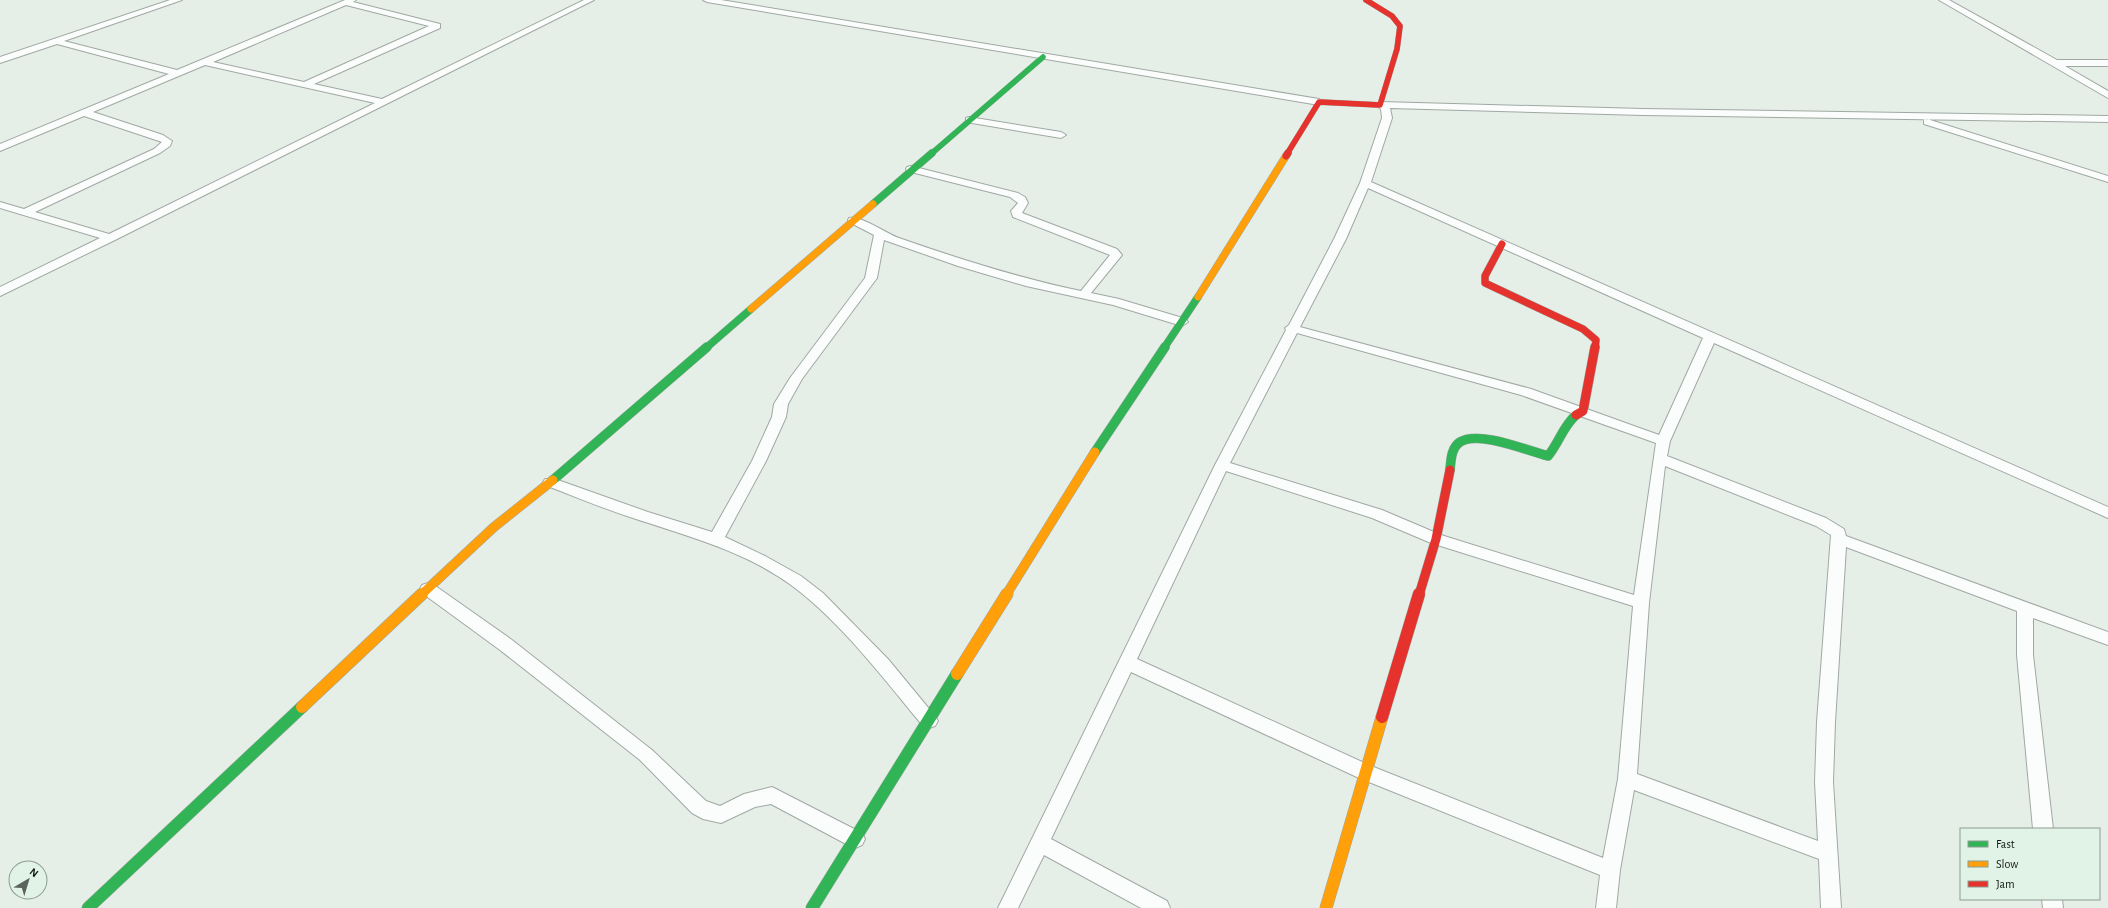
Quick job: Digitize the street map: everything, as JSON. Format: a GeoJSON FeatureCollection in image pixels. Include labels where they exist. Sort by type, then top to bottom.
{"type":"FeatureCollection","features":[{"type":"Feature","properties":{"kind":"street"},"geometry":{"type":"LineString","coordinates":[[0,60],[178,0]]}},
{"type":"Feature","properties":{"kind":"street"},"geometry":{"type":"LineString","coordinates":[[0,292],[297,147],[382,102],[590,0]]}},
{"type":"Feature","properties":{"kind":"street"},"geometry":{"type":"LineString","coordinates":[[707,0],[1319,102],[1489,109],[2108,119]]}},
{"type":"Feature","properties":{"kind":"street"},"geometry":{"type":"LineString","coordinates":[[1366,0],[1392,16],[1400,26],[1397,49],[1380,105]]}},
{"type":"Feature","properties":{"kind":"street"},"geometry":{"type":"LineString","coordinates":[[1943,0],[2108,95]]}},
{"type":"Feature","properties":{"kind":"street"},"geometry":{"type":"LineString","coordinates":[[0,148],[349,1],[437,26],[305,85]]}},
{"type":"Feature","properties":{"kind":"street"},"geometry":{"type":"LineString","coordinates":[[57,40],[63,44],[178,73]]}},
{"type":"Feature","properties":{"kind":"street"},"geometry":{"type":"LineString","coordinates":[[88,908],[494,527],[550,482],[911,169],[1043,57]]}},
{"type":"Feature","properties":{"kind":"street"},"geometry":{"type":"LineString","coordinates":[[203,62],[382,102]]}},
{"type":"Feature","properties":{"kind":"street"},"geometry":{"type":"LineString","coordinates":[[2055,64],[2108,63]]}},
{"type":"Feature","properties":{"kind":"street"},"geometry":{"type":"LineString","coordinates":[[812,908],[1091,458],[1182,322],[1319,102]]}},
{"type":"Feature","properties":{"kind":"street"},"geometry":{"type":"LineString","coordinates":[[1008,908],[1222,465],[1292,328],[1340,239],[1364,182],[1387,118],[1385,108],[1380,105]]}},
{"type":"Feature","properties":{"kind":"street"},"geometry":{"type":"LineString","coordinates":[[26,212],[157,151],[167,144],[167,141],[160,137],[85,113]]}},
{"type":"Feature","properties":{"kind":"street"},"geometry":{"type":"LineString","coordinates":[[1912,117],[2108,179]]}},
{"type":"Feature","properties":{"kind":"street"},"geometry":{"type":"LineString","coordinates":[[969,120],[1061,135]]}},
{"type":"Feature","properties":{"kind":"street"},"geometry":{"type":"LineString","coordinates":[[911,169],[1014,195],[1021,199],[1023,203],[1016,211],[1017,215],[1113,251],[1116,255],[1113,260],[1084,295]]}},
{"type":"Feature","properties":{"kind":"street"},"geometry":{"type":"LineString","coordinates":[[1364,182],[2108,513]]}},
{"type":"Feature","properties":{"kind":"street"},"geometry":{"type":"LineString","coordinates":[[0,205],[111,238]]}},
{"type":"Feature","properties":{"kind":"street"},"geometry":{"type":"LineString","coordinates":[[853,220],[880,235],[907,246],[1006,277],[1084,295],[1182,322]]}},
{"type":"Feature","properties":{"kind":"street"},"geometry":{"type":"LineString","coordinates":[[716,539],[759,461],[778,417],[781,404],[796,378],[871,278],[880,235]]}},
{"type":"Feature","properties":{"kind":"street"},"geometry":{"type":"LineString","coordinates":[[1326,908],[1365,772],[1436,539],[1454,448],[1458,443],[1468,437],[1478,437],[1528,452],[1548,456],[1562,439],[1566,425],[1572,418],[1583,411],[1596,340],[1592,334],[1583,329],[1486,283],[1485,276],[1502,244]]}},
{"type":"Feature","properties":{"kind":"street"},"geometry":{"type":"LineString","coordinates":[[1292,328],[1526,392],[1583,411],[1663,441]]}},
{"type":"Feature","properties":{"kind":"street"},"geometry":{"type":"LineString","coordinates":[[1606,908],[1610,870],[1627,779],[1641,602],[1659,458],[1663,441],[1710,337]]}},
{"type":"Feature","properties":{"kind":"street"},"geometry":{"type":"LineString","coordinates":[[1659,458],[1821,522],[1839,533],[1840,539],[1833,598],[1824,782],[1831,908]]}},
{"type":"Feature","properties":{"kind":"street"},"geometry":{"type":"LineString","coordinates":[[1222,465],[1377,514],[1436,539],[1641,602]]}},
{"type":"Feature","properties":{"kind":"street"},"geometry":{"type":"LineString","coordinates":[[550,482],[643,516],[716,539],[760,560],[795,580],[817,597],[882,664],[928,721]]}},
{"type":"Feature","properties":{"kind":"street"},"geometry":{"type":"LineString","coordinates":[[1840,539],[2108,639]]}},
{"type":"Feature","properties":{"kind":"street"},"geometry":{"type":"LineString","coordinates":[[428,589],[506,645],[646,755],[699,807],[710,813],[721,814],[751,800],[772,794],[855,839]]}},
{"type":"Feature","properties":{"kind":"street"},"geometry":{"type":"LineString","coordinates":[[2024,607],[2025,655],[2043,828]]}},
{"type":"Feature","properties":{"kind":"street"},"geometry":{"type":"LineString","coordinates":[[1126,662],[1365,772],[1610,870]]}},
{"type":"Feature","properties":{"kind":"street"},"geometry":{"type":"LineString","coordinates":[[1627,779],[1828,854]]}},
{"type":"Feature","properties":{"kind":"street"},"geometry":{"type":"LineString","coordinates":[[1039,842],[1160,908]]}},
{"type":"Feature","properties":{"kind":"traffic: fast"},"geometry":{"type":"LineString","coordinates":[[873,204],[1043,57]]}},
{"type":"Feature","properties":{"kind":"traffic: fast"},"geometry":{"type":"LineString","coordinates":[[1095,452],[1198,297]]}},
{"type":"Feature","properties":{"kind":"traffic: fast"},"geometry":{"type":"LineString","coordinates":[[553,480],[751,309]]}},
{"type":"Feature","properties":{"kind":"traffic: fast"},"geometry":{"type":"LineString","coordinates":[[1450,470],[1454,449],[1460,442],[1471,439],[1483,439],[1498,442],[1548,456],[1556,446],[1564,429],[1576,415]]}},
{"type":"Feature","properties":{"kind":"traffic: fast"},"geometry":{"type":"LineString","coordinates":[[812,908],[957,674]]}},
{"type":"Feature","properties":{"kind":"traffic: fast"},"geometry":{"type":"LineString","coordinates":[[88,908],[302,707]]}},
{"type":"Feature","properties":{"kind":"traffic: slow"},"geometry":{"type":"LineString","coordinates":[[1198,297],[1286,156]]}},
{"type":"Feature","properties":{"kind":"traffic: slow"},"geometry":{"type":"LineString","coordinates":[[751,309],[873,204]]}},
{"type":"Feature","properties":{"kind":"traffic: slow"},"geometry":{"type":"LineString","coordinates":[[957,674],[1095,452]]}},
{"type":"Feature","properties":{"kind":"traffic: slow"},"geometry":{"type":"LineString","coordinates":[[302,707],[494,527],[553,480]]}},
{"type":"Feature","properties":{"kind":"traffic: slow"},"geometry":{"type":"LineString","coordinates":[[1326,908],[1382,717]]}},
{"type":"Feature","properties":{"kind":"traffic: jam"},"geometry":{"type":"LineString","coordinates":[[1286,156],[1319,102],[1380,105],[1397,49],[1400,26],[1392,16],[1366,0]]}},
{"type":"Feature","properties":{"kind":"traffic: jam"},"geometry":{"type":"LineString","coordinates":[[1502,244],[1485,276],[1485,283],[1583,329],[1596,340],[1583,411],[1576,415]]}},
{"type":"Feature","properties":{"kind":"traffic: jam"},"geometry":{"type":"LineString","coordinates":[[1382,717],[1436,539],[1450,470]]}}]}
